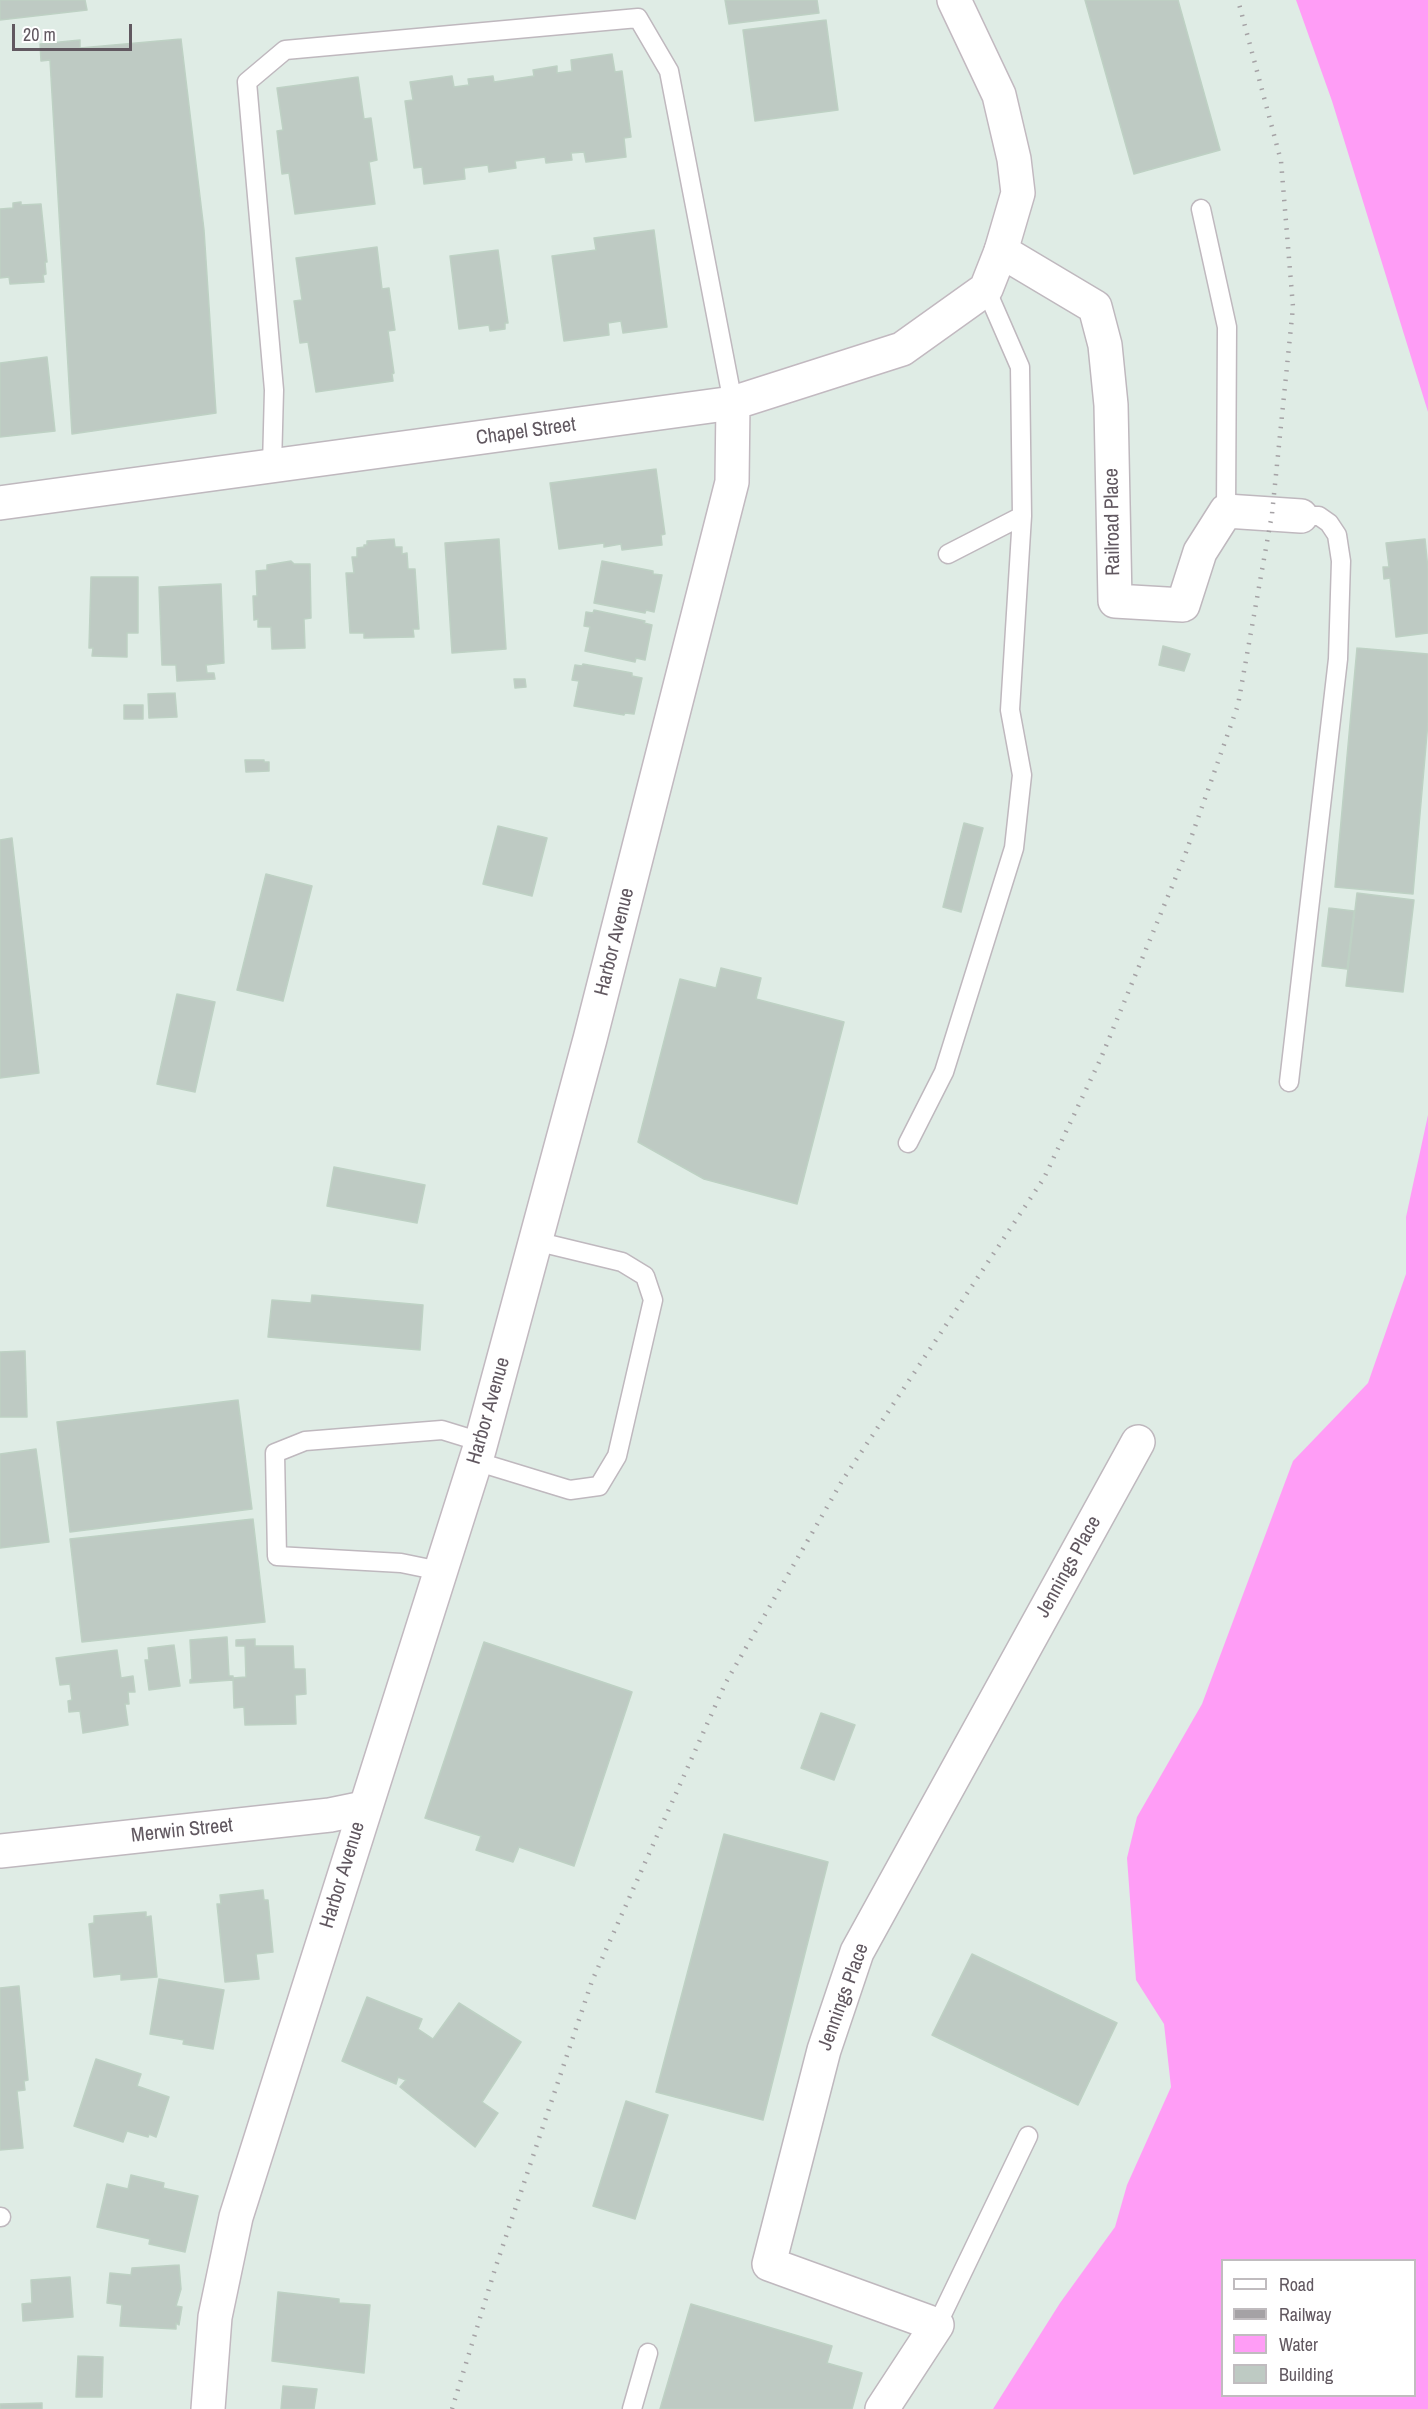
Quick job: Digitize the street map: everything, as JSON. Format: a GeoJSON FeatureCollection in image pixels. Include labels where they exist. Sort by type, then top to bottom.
{"type":"FeatureCollection","features":[{"type":"Feature","properties":{"kind":"street"},"geometry":{"type":"LineString","coordinates":[[954,0],[999,95],[1014,159],[1018,193],[1001,251],[986,289]]}},
{"type":"Feature","properties":{"kind":"street","name":"Railroad Place"},"geometry":{"type":"LineString","coordinates":[[1001,251],[1095,307],[1104,345],[1111,405],[1115,601],[1183,605],[1200,552],[1226,511]]}},
{"type":"Feature","properties":{"kind":"street","name":"Chapel Street"},"geometry":{"type":"LineString","coordinates":[[0,503],[733,403],[903,350],[986,289]]}},
{"type":"Feature","properties":{"kind":"street","name":"Harbor Avenue"},"geometry":{"type":"LineString","coordinates":[[208,2409],[215,2317],[236,2217],[478,1451],[593,1027],[732,482],[733,403]]}},
{"type":"Feature","properties":{"kind":"street"},"geometry":{"type":"LineString","coordinates":[[1226,511],[1302,516]]}},
{"type":"Feature","properties":{"kind":"street","name":"Jennings Place"},"geometry":{"type":"LineString","coordinates":[[937,2325],[769,2264],[824,2050],[857,1952],[1138,1442]]}},
{"type":"Feature","properties":{"kind":"street","name":"Merwin Street"},"geometry":{"type":"LineString","coordinates":[[0,1851],[330,1815],[364,1808]]}},
{"type":"Feature","properties":{"kind":"street"},"geometry":{"type":"LineString","coordinates":[[882,2409],[937,2325]]}},
{"type":"Feature","properties":{"kind":"lane"},"geometry":{"type":"LineString","coordinates":[[272,466],[274,390],[247,82],[285,50],[639,18],[669,71],[733,403]]}},
{"type":"Feature","properties":{"kind":"lane"},"geometry":{"type":"LineString","coordinates":[[1201,209],[1227,327],[1226,511]]}},
{"type":"Feature","properties":{"kind":"lane"},"geometry":{"type":"LineString","coordinates":[[908,1143],[944,1072],[1014,848],[1022,775],[1010,710],[1022,516],[1020,368],[986,289]]}},
{"type":"Feature","properties":{"kind":"lane"},"geometry":{"type":"LineString","coordinates":[[948,554],[1022,516]]}},
{"type":"Feature","properties":{"kind":"lane"},"geometry":{"type":"LineString","coordinates":[[1289,1082],[1338,658],[1341,561],[1337,535],[1329,523],[1319,516],[1302,516]]}},
{"type":"Feature","properties":{"kind":"lane"},"geometry":{"type":"LineString","coordinates":[[440,1570],[401,1563],[277,1556],[275,1453],[306,1441],[441,1430],[478,1451],[570,1490],[599,1486],[617,1456],[653,1300],[645,1276],[622,1262],[535,1241]]}},
{"type":"Feature","properties":{"kind":"lane"},"geometry":{"type":"LineString","coordinates":[[937,2325],[1028,2136]]}},
{"type":"Feature","properties":{"kind":"lane"},"geometry":{"type":"LineString","coordinates":[[632,2409],[648,2353]]}},
{"type":"Feature","properties":{"kind":"water"},"geometry":{"type":"Polygon","coordinates":[[[1296,0],[1428,0],[1428,412],[1332,101],[1296,0]]]}},
{"type":"Feature","properties":{"kind":"water"},"geometry":{"type":"Polygon","coordinates":[[[1428,1115],[1428,2409],[993,2409],[1060,2303],[1115,2227],[1127,2185],[1171,2087],[1164,2024],[1136,1980],[1127,1858],[1137,1817],[1202,1704],[1293,1461],[1368,1383],[1406,1274],[1406,1217],[1428,1115]]]}},
{"type":"Feature","properties":{"kind":"building"},"geometry":{"type":"Polygon","coordinates":[[[0,0],[85,0],[87,10],[0,20],[0,0]]]}},
{"type":"Feature","properties":{"kind":"building"},"geometry":{"type":"Polygon","coordinates":[[[725,0],[817,0],[819,13],[729,24],[725,0]]]}},
{"type":"Feature","properties":{"kind":"building"},"geometry":{"type":"Polygon","coordinates":[[[1085,0],[1178,0],[1220,150],[1134,174],[1085,0]]]}},
{"type":"Feature","properties":{"kind":"building"},"geometry":{"type":"Polygon","coordinates":[[[826,20],[838,110],[755,121],[743,30],[826,20]]]}},
{"type":"Feature","properties":{"kind":"building"},"geometry":{"type":"Polygon","coordinates":[[[181,39],[204,230],[216,413],[72,434],[50,60],[41,61],[40,44],[80,40],[80,48],[181,39]]]}},
{"type":"Feature","properties":{"kind":"building"},"geometry":{"type":"Polygon","coordinates":[[[612,54],[615,72],[622,71],[631,137],[624,138],[626,157],[586,162],[584,152],[571,153],[572,160],[546,163],[545,157],[515,161],[516,168],[489,172],[488,165],[464,168],[465,179],[424,184],[422,167],[414,168],[405,101],[413,100],[410,82],[452,76],[454,87],[469,85],[468,79],[493,76],[494,82],[534,76],[533,70],[557,66],[557,73],[572,71],[571,60],[612,54]]]}},
{"type":"Feature","properties":{"kind":"building"},"geometry":{"type":"Polygon","coordinates":[[[358,77],[364,119],[371,118],[377,160],[369,162],[375,204],[295,214],[289,173],[282,174],[277,131],[283,130],[277,88],[358,77]]]}},
{"type":"Feature","properties":{"kind":"building"},"geometry":{"type":"Polygon","coordinates":[[[21,202],[21,205],[41,204],[47,262],[45,262],[46,274],[43,275],[44,282],[10,284],[9,277],[0,278],[0,209],[13,208],[13,203],[21,202]]]}},
{"type":"Feature","properties":{"kind":"building"},"geometry":{"type":"Polygon","coordinates":[[[654,230],[667,327],[623,333],[621,321],[608,323],[609,335],[564,341],[552,256],[596,250],[594,238],[654,230]]]}},
{"type":"Feature","properties":{"kind":"building"},"geometry":{"type":"Polygon","coordinates":[[[377,247],[382,289],[389,288],[395,330],[388,331],[393,381],[316,392],[308,342],[300,343],[294,301],[302,300],[296,258],[377,247]]]}},
{"type":"Feature","properties":{"kind":"building"},"geometry":{"type":"Polygon","coordinates":[[[498,250],[508,323],[505,323],[505,329],[490,331],[489,325],[459,329],[450,256],[498,250]]]}},
{"type":"Feature","properties":{"kind":"building"},"geometry":{"type":"Polygon","coordinates":[[[47,357],[55,431],[0,437],[0,363],[47,357]]]}},
{"type":"Feature","properties":{"kind":"building"},"geometry":{"type":"Polygon","coordinates":[[[656,469],[665,534],[661,535],[662,545],[622,550],[621,544],[604,547],[604,543],[559,549],[550,483],[656,469]]]}},
{"type":"Feature","properties":{"kind":"building"},"geometry":{"type":"Polygon","coordinates":[[[394,539],[395,547],[402,547],[402,554],[407,553],[408,569],[415,569],[419,629],[413,629],[414,637],[364,638],[364,633],[350,633],[346,573],[354,573],[352,557],[357,557],[357,548],[367,545],[367,541],[394,539]]]}},
{"type":"Feature","properties":{"kind":"building"},"geometry":{"type":"Polygon","coordinates":[[[499,539],[506,649],[452,653],[445,543],[499,539]]]}},
{"type":"Feature","properties":{"kind":"building"},"geometry":{"type":"Polygon","coordinates":[[[1425,539],[1428,569],[1428,633],[1396,637],[1390,578],[1384,579],[1383,567],[1389,567],[1386,543],[1425,539]]]}},
{"type":"Feature","properties":{"kind":"building"},"geometry":{"type":"Polygon","coordinates":[[[291,561],[294,564],[310,564],[311,618],[304,619],[305,648],[272,649],[271,627],[258,627],[258,619],[254,620],[253,596],[257,596],[256,571],[267,570],[267,565],[291,561]]]}},
{"type":"Feature","properties":{"kind":"building"},"geometry":{"type":"Polygon","coordinates":[[[602,561],[653,571],[653,574],[662,575],[654,612],[646,610],[645,613],[594,603],[602,561]]]}},
{"type":"Feature","properties":{"kind":"building"},"geometry":{"type":"Polygon","coordinates":[[[91,577],[138,577],[138,633],[127,633],[127,657],[92,656],[93,648],[89,648],[91,577]]]}},
{"type":"Feature","properties":{"kind":"building"},"geometry":{"type":"Polygon","coordinates":[[[221,584],[224,663],[206,665],[207,673],[214,673],[215,679],[177,681],[176,665],[162,665],[159,587],[221,584]]]}},
{"type":"Feature","properties":{"kind":"building"},"geometry":{"type":"Polygon","coordinates":[[[594,610],[645,621],[644,623],[652,625],[645,660],[636,658],[635,662],[585,651],[590,627],[584,626],[586,612],[593,613],[594,610]]]}},
{"type":"Feature","properties":{"kind":"building"},"geometry":{"type":"Polygon","coordinates":[[[1163,646],[1190,654],[1184,671],[1159,665],[1163,646]]]}},
{"type":"Feature","properties":{"kind":"building"},"geometry":{"type":"Polygon","coordinates":[[[1357,648],[1428,654],[1428,722],[1413,894],[1335,887],[1357,648]]]}},
{"type":"Feature","properties":{"kind":"building"},"geometry":{"type":"Polygon","coordinates":[[[583,664],[632,673],[632,676],[642,678],[634,714],[625,713],[624,715],[574,706],[579,681],[572,680],[575,665],[582,666],[583,664]]]}},
{"type":"Feature","properties":{"kind":"building"},"geometry":{"type":"Polygon","coordinates":[[[514,679],[525,679],[526,687],[515,688],[514,679]]]}},
{"type":"Feature","properties":{"kind":"building"},"geometry":{"type":"Polygon","coordinates":[[[175,693],[177,717],[149,718],[148,694],[175,693]]]}},
{"type":"Feature","properties":{"kind":"building"},"geometry":{"type":"Polygon","coordinates":[[[124,705],[143,705],[143,719],[124,719],[124,705]]]}},
{"type":"Feature","properties":{"kind":"building"},"geometry":{"type":"Polygon","coordinates":[[[245,760],[269,762],[269,771],[246,772],[245,760]]]}},
{"type":"Feature","properties":{"kind":"building"},"geometry":{"type":"Polygon","coordinates":[[[964,823],[983,828],[961,912],[943,907],[964,823]]]}},
{"type":"Feature","properties":{"kind":"building"},"geometry":{"type":"Polygon","coordinates":[[[498,826],[547,838],[532,896],[483,884],[498,826]]]}},
{"type":"Feature","properties":{"kind":"building"},"geometry":{"type":"Polygon","coordinates":[[[12,838],[39,1073],[0,1078],[0,840],[12,838]]]}},
{"type":"Feature","properties":{"kind":"building"},"geometry":{"type":"Polygon","coordinates":[[[266,874],[312,886],[283,1001],[237,990],[266,874]]]}},
{"type":"Feature","properties":{"kind":"building"},"geometry":{"type":"Polygon","coordinates":[[[1357,893],[1414,900],[1403,992],[1346,986],[1357,893]]]}},
{"type":"Feature","properties":{"kind":"building"},"geometry":{"type":"Polygon","coordinates":[[[1329,908],[1354,911],[1347,969],[1322,966],[1329,908]]]}},
{"type":"Feature","properties":{"kind":"building"},"geometry":{"type":"Polygon","coordinates":[[[721,968],[761,978],[756,999],[844,1022],[797,1204],[704,1179],[638,1142],[680,979],[716,988],[721,968]]]}},
{"type":"Feature","properties":{"kind":"building"},"geometry":{"type":"Polygon","coordinates":[[[177,994],[215,1002],[195,1092],[157,1084],[177,994]]]}},
{"type":"Feature","properties":{"kind":"building"},"geometry":{"type":"Polygon","coordinates":[[[334,1167],[425,1185],[417,1223],[327,1206],[334,1167]]]}},
{"type":"Feature","properties":{"kind":"building"},"geometry":{"type":"Polygon","coordinates":[[[312,1295],[423,1305],[420,1350],[268,1337],[272,1300],[311,1303],[312,1295]]]}},
{"type":"Feature","properties":{"kind":"building"},"geometry":{"type":"Polygon","coordinates":[[[25,1351],[27,1417],[0,1417],[0,1352],[25,1351]]]}},
{"type":"Feature","properties":{"kind":"building"},"geometry":{"type":"Polygon","coordinates":[[[238,1400],[252,1509],[70,1532],[57,1422],[238,1400]]]}},
{"type":"Feature","properties":{"kind":"building"},"geometry":{"type":"Polygon","coordinates":[[[36,1449],[49,1542],[0,1548],[0,1454],[36,1449]]]}},
{"type":"Feature","properties":{"kind":"building"},"geometry":{"type":"Polygon","coordinates":[[[253,1519],[265,1622],[82,1642],[70,1539],[253,1519]]]}},
{"type":"Feature","properties":{"kind":"building"},"geometry":{"type":"Polygon","coordinates":[[[227,1637],[229,1676],[233,1676],[233,1680],[190,1683],[192,1679],[190,1640],[227,1637]]]}},
{"type":"Feature","properties":{"kind":"building"},"geometry":{"type":"Polygon","coordinates":[[[255,1639],[255,1646],[293,1646],[294,1669],[305,1669],[306,1694],[295,1695],[296,1724],[245,1725],[244,1707],[234,1708],[233,1678],[246,1677],[245,1646],[236,1646],[236,1640],[255,1639]]]}},
{"type":"Feature","properties":{"kind":"building"},"geometry":{"type":"Polygon","coordinates":[[[484,1642],[632,1692],[574,1866],[519,1847],[513,1862],[476,1850],[481,1836],[425,1818],[484,1642]]]}},
{"type":"Feature","properties":{"kind":"building"},"geometry":{"type":"Polygon","coordinates":[[[174,1645],[180,1686],[149,1690],[145,1660],[149,1660],[148,1648],[174,1645]]]}},
{"type":"Feature","properties":{"kind":"building"},"geometry":{"type":"Polygon","coordinates":[[[117,1650],[121,1678],[133,1676],[135,1692],[128,1692],[129,1704],[125,1704],[128,1725],[83,1733],[80,1711],[69,1712],[68,1701],[72,1700],[70,1684],[60,1685],[56,1658],[117,1650]]]}},
{"type":"Feature","properties":{"kind":"building"},"geometry":{"type":"Polygon","coordinates":[[[821,1713],[855,1725],[834,1780],[801,1768],[821,1713]]]}},
{"type":"Feature","properties":{"kind":"building"},"geometry":{"type":"Polygon","coordinates":[[[724,1834],[828,1862],[763,2120],[656,2092],[724,1834]]]}},
{"type":"Feature","properties":{"kind":"building"},"geometry":{"type":"Polygon","coordinates":[[[263,1890],[264,1900],[268,1900],[273,1952],[256,1954],[259,1979],[225,1982],[217,1904],[221,1904],[220,1895],[263,1890]]]}},
{"type":"Feature","properties":{"kind":"building"},"geometry":{"type":"Polygon","coordinates":[[[146,1912],[146,1917],[151,1916],[157,1977],[121,1980],[121,1974],[94,1977],[89,1924],[94,1923],[94,1916],[146,1912]]]}},
{"type":"Feature","properties":{"kind":"building"},"geometry":{"type":"Polygon","coordinates":[[[972,1954],[1117,2023],[1078,2105],[932,2035],[972,1954]]]}},
{"type":"Feature","properties":{"kind":"building"},"geometry":{"type":"Polygon","coordinates":[[[159,1979],[224,1990],[213,2049],[183,2044],[184,2040],[150,2034],[159,1979]]]}},
{"type":"Feature","properties":{"kind":"building"},"geometry":{"type":"Polygon","coordinates":[[[19,1986],[28,2080],[24,2081],[25,2090],[17,2091],[23,2148],[0,2150],[0,1988],[19,1986]]]}},
{"type":"Feature","properties":{"kind":"building"},"geometry":{"type":"Polygon","coordinates":[[[367,1997],[422,2019],[418,2029],[433,2039],[459,2003],[521,2042],[482,2102],[498,2113],[475,2147],[400,2087],[406,2080],[398,2077],[396,2084],[342,2061],[367,1997]]]}},
{"type":"Feature","properties":{"kind":"building"},"geometry":{"type":"Polygon","coordinates":[[[96,2059],[141,2074],[137,2086],[169,2097],[156,2137],[127,2131],[123,2142],[74,2126],[96,2059]]]}},
{"type":"Feature","properties":{"kind":"building"},"geometry":{"type":"Polygon","coordinates":[[[626,2101],[668,2115],[635,2219],[593,2206],[626,2101]]]}},
{"type":"Feature","properties":{"kind":"building"},"geometry":{"type":"Polygon","coordinates":[[[131,2175],[164,2183],[163,2188],[198,2196],[185,2252],[149,2244],[150,2239],[97,2227],[107,2184],[128,2189],[131,2175]]]}},
{"type":"Feature","properties":{"kind":"building"},"geometry":{"type":"Polygon","coordinates":[[[179,2265],[181,2289],[176,2306],[182,2307],[179,2325],[176,2323],[176,2329],[120,2326],[122,2305],[107,2303],[110,2273],[131,2275],[132,2268],[179,2265]]]}},
{"type":"Feature","properties":{"kind":"building"},"geometry":{"type":"Polygon","coordinates":[[[70,2277],[73,2317],[23,2321],[22,2304],[32,2303],[31,2280],[70,2277]]]}},
{"type":"Feature","properties":{"kind":"building"},"geometry":{"type":"Polygon","coordinates":[[[278,2292],[339,2299],[339,2303],[370,2305],[364,2373],[272,2361],[278,2292]]]}},
{"type":"Feature","properties":{"kind":"building"},"geometry":{"type":"Polygon","coordinates":[[[691,2304],[832,2346],[827,2363],[862,2373],[852,2409],[660,2409],[691,2304]]]}},
{"type":"Feature","properties":{"kind":"building"},"geometry":{"type":"Polygon","coordinates":[[[78,2356],[103,2357],[102,2397],[76,2397],[78,2356]]]}},
{"type":"Feature","properties":{"kind":"building"},"geometry":{"type":"Polygon","coordinates":[[[283,2386],[317,2389],[314,2409],[281,2409],[283,2386]]]}},
{"type":"Feature","properties":{"kind":"building"},"geometry":{"type":"Polygon","coordinates":[[[42,2403],[42,2409],[0,2409],[0,2404],[42,2403]]]}},
{"type":"Feature","properties":{"kind":"railway"},"geometry":{"type":"LineString","coordinates":[[452,2409],[495,2269],[592,1981],[725,1684],[842,1481],[1044,1178],[1101,1058],[1185,855],[1238,705],[1272,514],[1293,307],[1281,161],[1238,0]]}}]}
